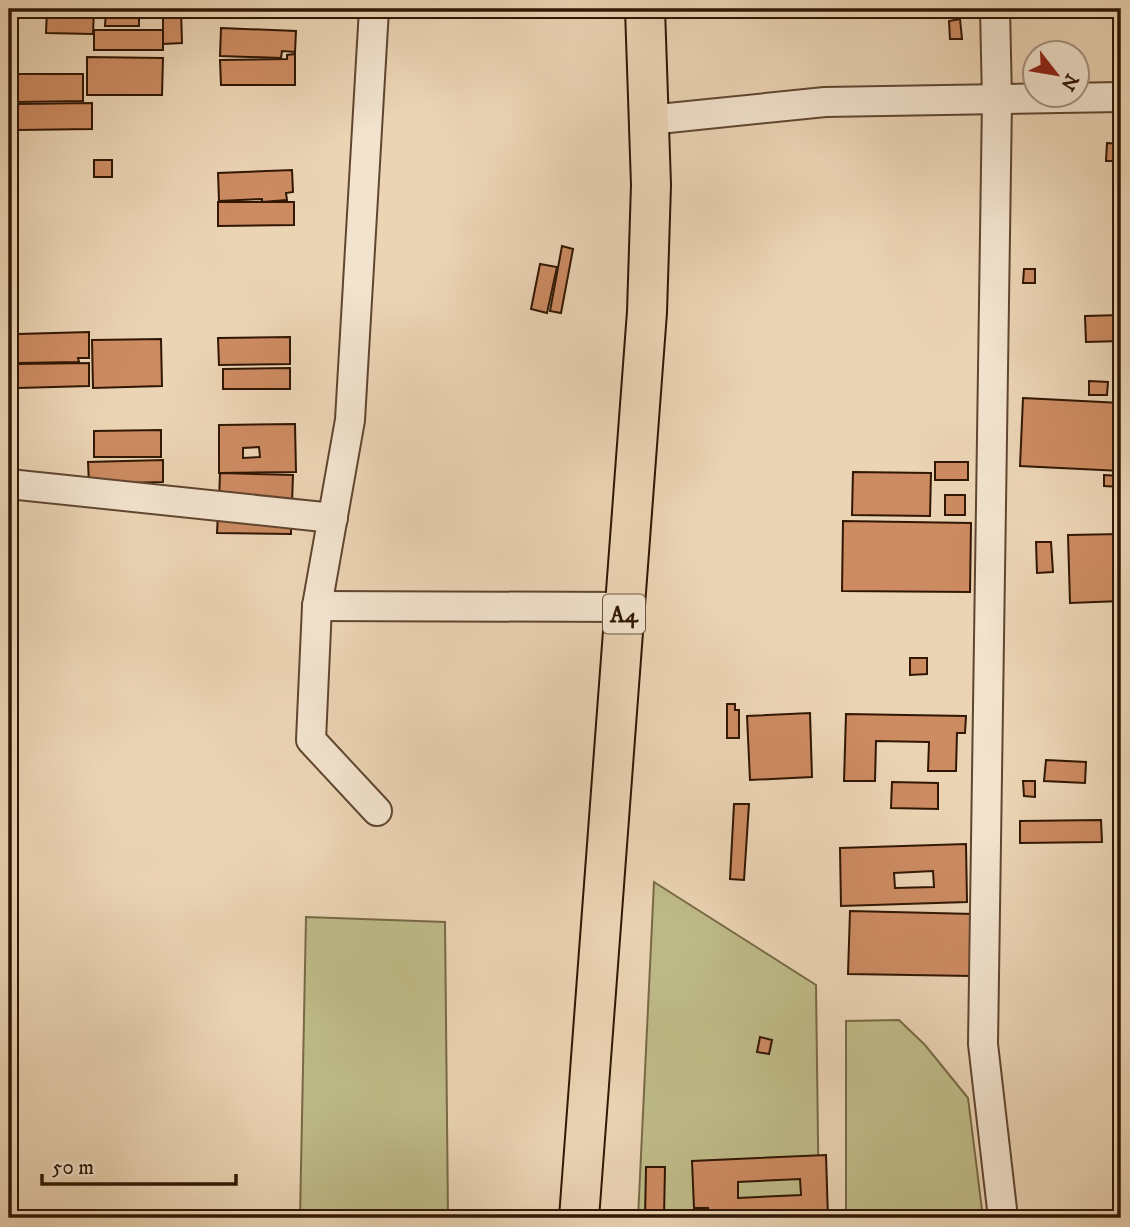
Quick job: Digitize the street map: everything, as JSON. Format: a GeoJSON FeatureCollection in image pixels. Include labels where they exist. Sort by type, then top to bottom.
{"type":"FeatureCollection","features":[{"type":"Feature","properties":{"kind":"highway","name":"A4"},"geometry":{"type":"LineString","coordinates":[[579,1218],[647,312],[651,186],[645,9]]}},
{"type":"Feature","properties":{"kind":"street"},"geometry":{"type":"LineString","coordinates":[[374,9],[350,420],[317,606],[311,740],[377,811]]}},
{"type":"Feature","properties":{"kind":"street"},"geometry":{"type":"LineString","coordinates":[[995,9],[997,100],[983,1044],[1003,1218]]}},
{"type":"Feature","properties":{"kind":"street"},"geometry":{"type":"LineString","coordinates":[[649,120],[825,102],[1121,97]]}},
{"type":"Feature","properties":{"kind":"street"},"geometry":{"type":"LineString","coordinates":[[9,485],[332,518]]}},
{"type":"Feature","properties":{"kind":"street"},"geometry":{"type":"LineString","coordinates":[[317,606],[624,607]]}},
{"type":"Feature","properties":{"kind":"shaded area"},"geometry":{"type":"Polygon","coordinates":[[[654,882],[816,985],[819,1218],[638,1218],[654,882]]]}},
{"type":"Feature","properties":{"kind":"shaded area"},"geometry":{"type":"Polygon","coordinates":[[[306,917],[445,922],[448,1218],[300,1218],[306,917]]]}},
{"type":"Feature","properties":{"kind":"shaded area"},"geometry":{"type":"Polygon","coordinates":[[[899,1020],[925,1045],[968,1098],[983,1218],[846,1218],[846,1021],[899,1020]]]}},
{"type":"Feature","properties":{"kind":"building"},"geometry":{"type":"Polygon","coordinates":[[[47,9],[94,9],[93,34],[46,33],[47,9]]]}},
{"type":"Feature","properties":{"kind":"building"},"geometry":{"type":"Polygon","coordinates":[[[106,9],[139,9],[139,26],[105,26],[106,9]]]}},
{"type":"Feature","properties":{"kind":"building"},"geometry":{"type":"Polygon","coordinates":[[[163,9],[181,9],[182,43],[163,44],[163,9]]]}},
{"type":"Feature","properties":{"kind":"building"},"geometry":{"type":"Polygon","coordinates":[[[960,19],[962,39],[950,39],[949,21],[960,19]]]}},
{"type":"Feature","properties":{"kind":"building"},"geometry":{"type":"Polygon","coordinates":[[[221,28],[296,31],[295,52],[282,51],[281,58],[220,56],[221,28]]]}},
{"type":"Feature","properties":{"kind":"building"},"geometry":{"type":"Polygon","coordinates":[[[94,30],[163,30],[163,50],[94,50],[94,30]]]}},
{"type":"Feature","properties":{"kind":"building"},"geometry":{"type":"Polygon","coordinates":[[[295,54],[295,85],[221,85],[220,60],[287,59],[287,55],[295,54]]]}},
{"type":"Feature","properties":{"kind":"building"},"geometry":{"type":"Polygon","coordinates":[[[87,57],[163,58],[162,95],[87,95],[87,57]]]}},
{"type":"Feature","properties":{"kind":"building"},"geometry":{"type":"Polygon","coordinates":[[[18,74],[83,74],[83,101],[18,102],[18,74]]]}},
{"type":"Feature","properties":{"kind":"building"},"geometry":{"type":"Polygon","coordinates":[[[92,103],[92,129],[18,130],[18,104],[92,103]]]}},
{"type":"Feature","properties":{"kind":"building"},"geometry":{"type":"Polygon","coordinates":[[[1107,143],[1121,144],[1121,193],[1116,193],[1117,161],[1106,161],[1107,143]]]}},
{"type":"Feature","properties":{"kind":"building"},"geometry":{"type":"Polygon","coordinates":[[[94,160],[112,160],[112,177],[94,177],[94,160]]]}},
{"type":"Feature","properties":{"kind":"building"},"geometry":{"type":"Polygon","coordinates":[[[292,170],[293,192],[286,193],[287,200],[219,201],[218,173],[292,170]]]}},
{"type":"Feature","properties":{"kind":"building"},"geometry":{"type":"Polygon","coordinates":[[[218,202],[294,202],[294,225],[218,226],[218,202]]]}},
{"type":"Feature","properties":{"kind":"building"},"geometry":{"type":"Polygon","coordinates":[[[562,246],[573,249],[561,313],[550,311],[562,246]]]}},
{"type":"Feature","properties":{"kind":"building"},"geometry":{"type":"Polygon","coordinates":[[[540,264],[557,267],[547,313],[531,309],[540,264]]]}},
{"type":"Feature","properties":{"kind":"building"},"geometry":{"type":"Polygon","coordinates":[[[1024,269],[1035,269],[1035,283],[1023,283],[1024,269]]]}},
{"type":"Feature","properties":{"kind":"building"},"geometry":{"type":"Polygon","coordinates":[[[1121,315],[1121,341],[1086,342],[1085,316],[1121,315]]]}},
{"type":"Feature","properties":{"kind":"building"},"geometry":{"type":"Polygon","coordinates":[[[89,332],[89,358],[78,358],[79,362],[18,363],[18,334],[89,332]]]}},
{"type":"Feature","properties":{"kind":"building"},"geometry":{"type":"Polygon","coordinates":[[[290,337],[290,364],[219,365],[218,338],[290,337]]]}},
{"type":"Feature","properties":{"kind":"building"},"geometry":{"type":"Polygon","coordinates":[[[161,339],[162,386],[93,388],[92,340],[161,339]]]}},
{"type":"Feature","properties":{"kind":"building"},"geometry":{"type":"Polygon","coordinates":[[[89,363],[89,386],[18,388],[18,364],[89,363]]]}},
{"type":"Feature","properties":{"kind":"building"},"geometry":{"type":"Polygon","coordinates":[[[290,368],[290,389],[223,389],[223,369],[290,368]]]}},
{"type":"Feature","properties":{"kind":"building"},"geometry":{"type":"Polygon","coordinates":[[[1089,381],[1108,382],[1107,395],[1089,395],[1089,381]]]}},
{"type":"Feature","properties":{"kind":"building"},"geometry":{"type":"Polygon","coordinates":[[[1023,398],[1121,403],[1121,471],[1020,466],[1023,398]]]}},
{"type":"Feature","properties":{"kind":"building"},"geometry":{"type":"Polygon","coordinates":[[[295,424],[296,472],[219,473],[219,425],[295,424]],[[259,447],[243,448],[243,458],[260,457],[259,447]]]}},
{"type":"Feature","properties":{"kind":"building"},"geometry":{"type":"Polygon","coordinates":[[[161,430],[161,457],[94,457],[94,431],[161,430]]]}},
{"type":"Feature","properties":{"kind":"building"},"geometry":{"type":"Polygon","coordinates":[[[163,460],[163,482],[89,484],[88,462],[163,460]]]}},
{"type":"Feature","properties":{"kind":"building"},"geometry":{"type":"Polygon","coordinates":[[[935,462],[968,462],[968,480],[935,480],[935,462]]]}},
{"type":"Feature","properties":{"kind":"building"},"geometry":{"type":"Polygon","coordinates":[[[853,472],[931,473],[930,516],[852,515],[853,472]]]}},
{"type":"Feature","properties":{"kind":"building"},"geometry":{"type":"Polygon","coordinates":[[[220,473],[293,475],[292,504],[219,502],[220,473]]]}},
{"type":"Feature","properties":{"kind":"building"},"geometry":{"type":"Polygon","coordinates":[[[1104,475],[1121,476],[1121,487],[1104,486],[1104,475]]]}},
{"type":"Feature","properties":{"kind":"building"},"geometry":{"type":"Polygon","coordinates":[[[945,495],[965,495],[965,515],[945,515],[945,495]]]}},
{"type":"Feature","properties":{"kind":"building"},"geometry":{"type":"Polygon","coordinates":[[[218,513],[291,514],[291,534],[217,533],[218,513]]]}},
{"type":"Feature","properties":{"kind":"building"},"geometry":{"type":"Polygon","coordinates":[[[843,521],[971,523],[970,592],[842,591],[843,521]]]}},
{"type":"Feature","properties":{"kind":"building"},"geometry":{"type":"Polygon","coordinates":[[[1121,534],[1121,601],[1070,603],[1068,535],[1121,534]]]}},
{"type":"Feature","properties":{"kind":"building"},"geometry":{"type":"Polygon","coordinates":[[[1036,542],[1051,542],[1053,572],[1037,573],[1036,542]]]}},
{"type":"Feature","properties":{"kind":"building"},"geometry":{"type":"Polygon","coordinates":[[[910,658],[927,658],[927,674],[910,675],[910,658]]]}},
{"type":"Feature","properties":{"kind":"building"},"geometry":{"type":"Polygon","coordinates":[[[727,704],[735,704],[735,710],[739,710],[739,738],[727,738],[727,704]]]}},
{"type":"Feature","properties":{"kind":"building"},"geometry":{"type":"Polygon","coordinates":[[[810,713],[812,777],[750,780],[747,716],[810,713]]]}},
{"type":"Feature","properties":{"kind":"building"},"geometry":{"type":"Polygon","coordinates":[[[846,714],[966,716],[965,733],[957,733],[956,771],[928,771],[929,742],[876,741],[875,781],[844,781],[846,714]]]}},
{"type":"Feature","properties":{"kind":"building"},"geometry":{"type":"Polygon","coordinates":[[[1046,760],[1086,762],[1085,783],[1044,781],[1046,760]]]}},
{"type":"Feature","properties":{"kind":"building"},"geometry":{"type":"Polygon","coordinates":[[[1023,781],[1035,781],[1035,797],[1024,796],[1023,781]]]}},
{"type":"Feature","properties":{"kind":"building"},"geometry":{"type":"Polygon","coordinates":[[[892,782],[938,783],[938,809],[891,808],[892,782]]]}},
{"type":"Feature","properties":{"kind":"building"},"geometry":{"type":"Polygon","coordinates":[[[734,804],[749,804],[744,880],[730,879],[734,804]]]}},
{"type":"Feature","properties":{"kind":"building"},"geometry":{"type":"Polygon","coordinates":[[[1101,820],[1102,842],[1020,843],[1020,821],[1101,820]]]}},
{"type":"Feature","properties":{"kind":"building"},"geometry":{"type":"Polygon","coordinates":[[[966,844],[967,902],[841,906],[840,848],[966,844]],[[933,871],[894,873],[895,888],[934,887],[933,871]]]}},
{"type":"Feature","properties":{"kind":"building"},"geometry":{"type":"Polygon","coordinates":[[[850,911],[974,914],[972,976],[848,974],[850,911]]]}},
{"type":"Feature","properties":{"kind":"building"},"geometry":{"type":"Polygon","coordinates":[[[9,977],[17,977],[18,1086],[9,1086],[9,977]]]}},
{"type":"Feature","properties":{"kind":"building"},"geometry":{"type":"Polygon","coordinates":[[[760,1037],[772,1040],[769,1054],[757,1052],[760,1037]]]}},
{"type":"Feature","properties":{"kind":"building"},"geometry":{"type":"Polygon","coordinates":[[[9,1091],[18,1091],[16,1218],[9,1218],[9,1091]]]}},
{"type":"Feature","properties":{"kind":"building"},"geometry":{"type":"Polygon","coordinates":[[[826,1155],[828,1218],[709,1218],[708,1208],[694,1208],[692,1161],[826,1155]],[[800,1179],[738,1182],[738,1198],[801,1195],[800,1179]]]}},
{"type":"Feature","properties":{"kind":"building"},"geometry":{"type":"Polygon","coordinates":[[[646,1167],[665,1167],[664,1218],[645,1218],[646,1167]]]}}]}
